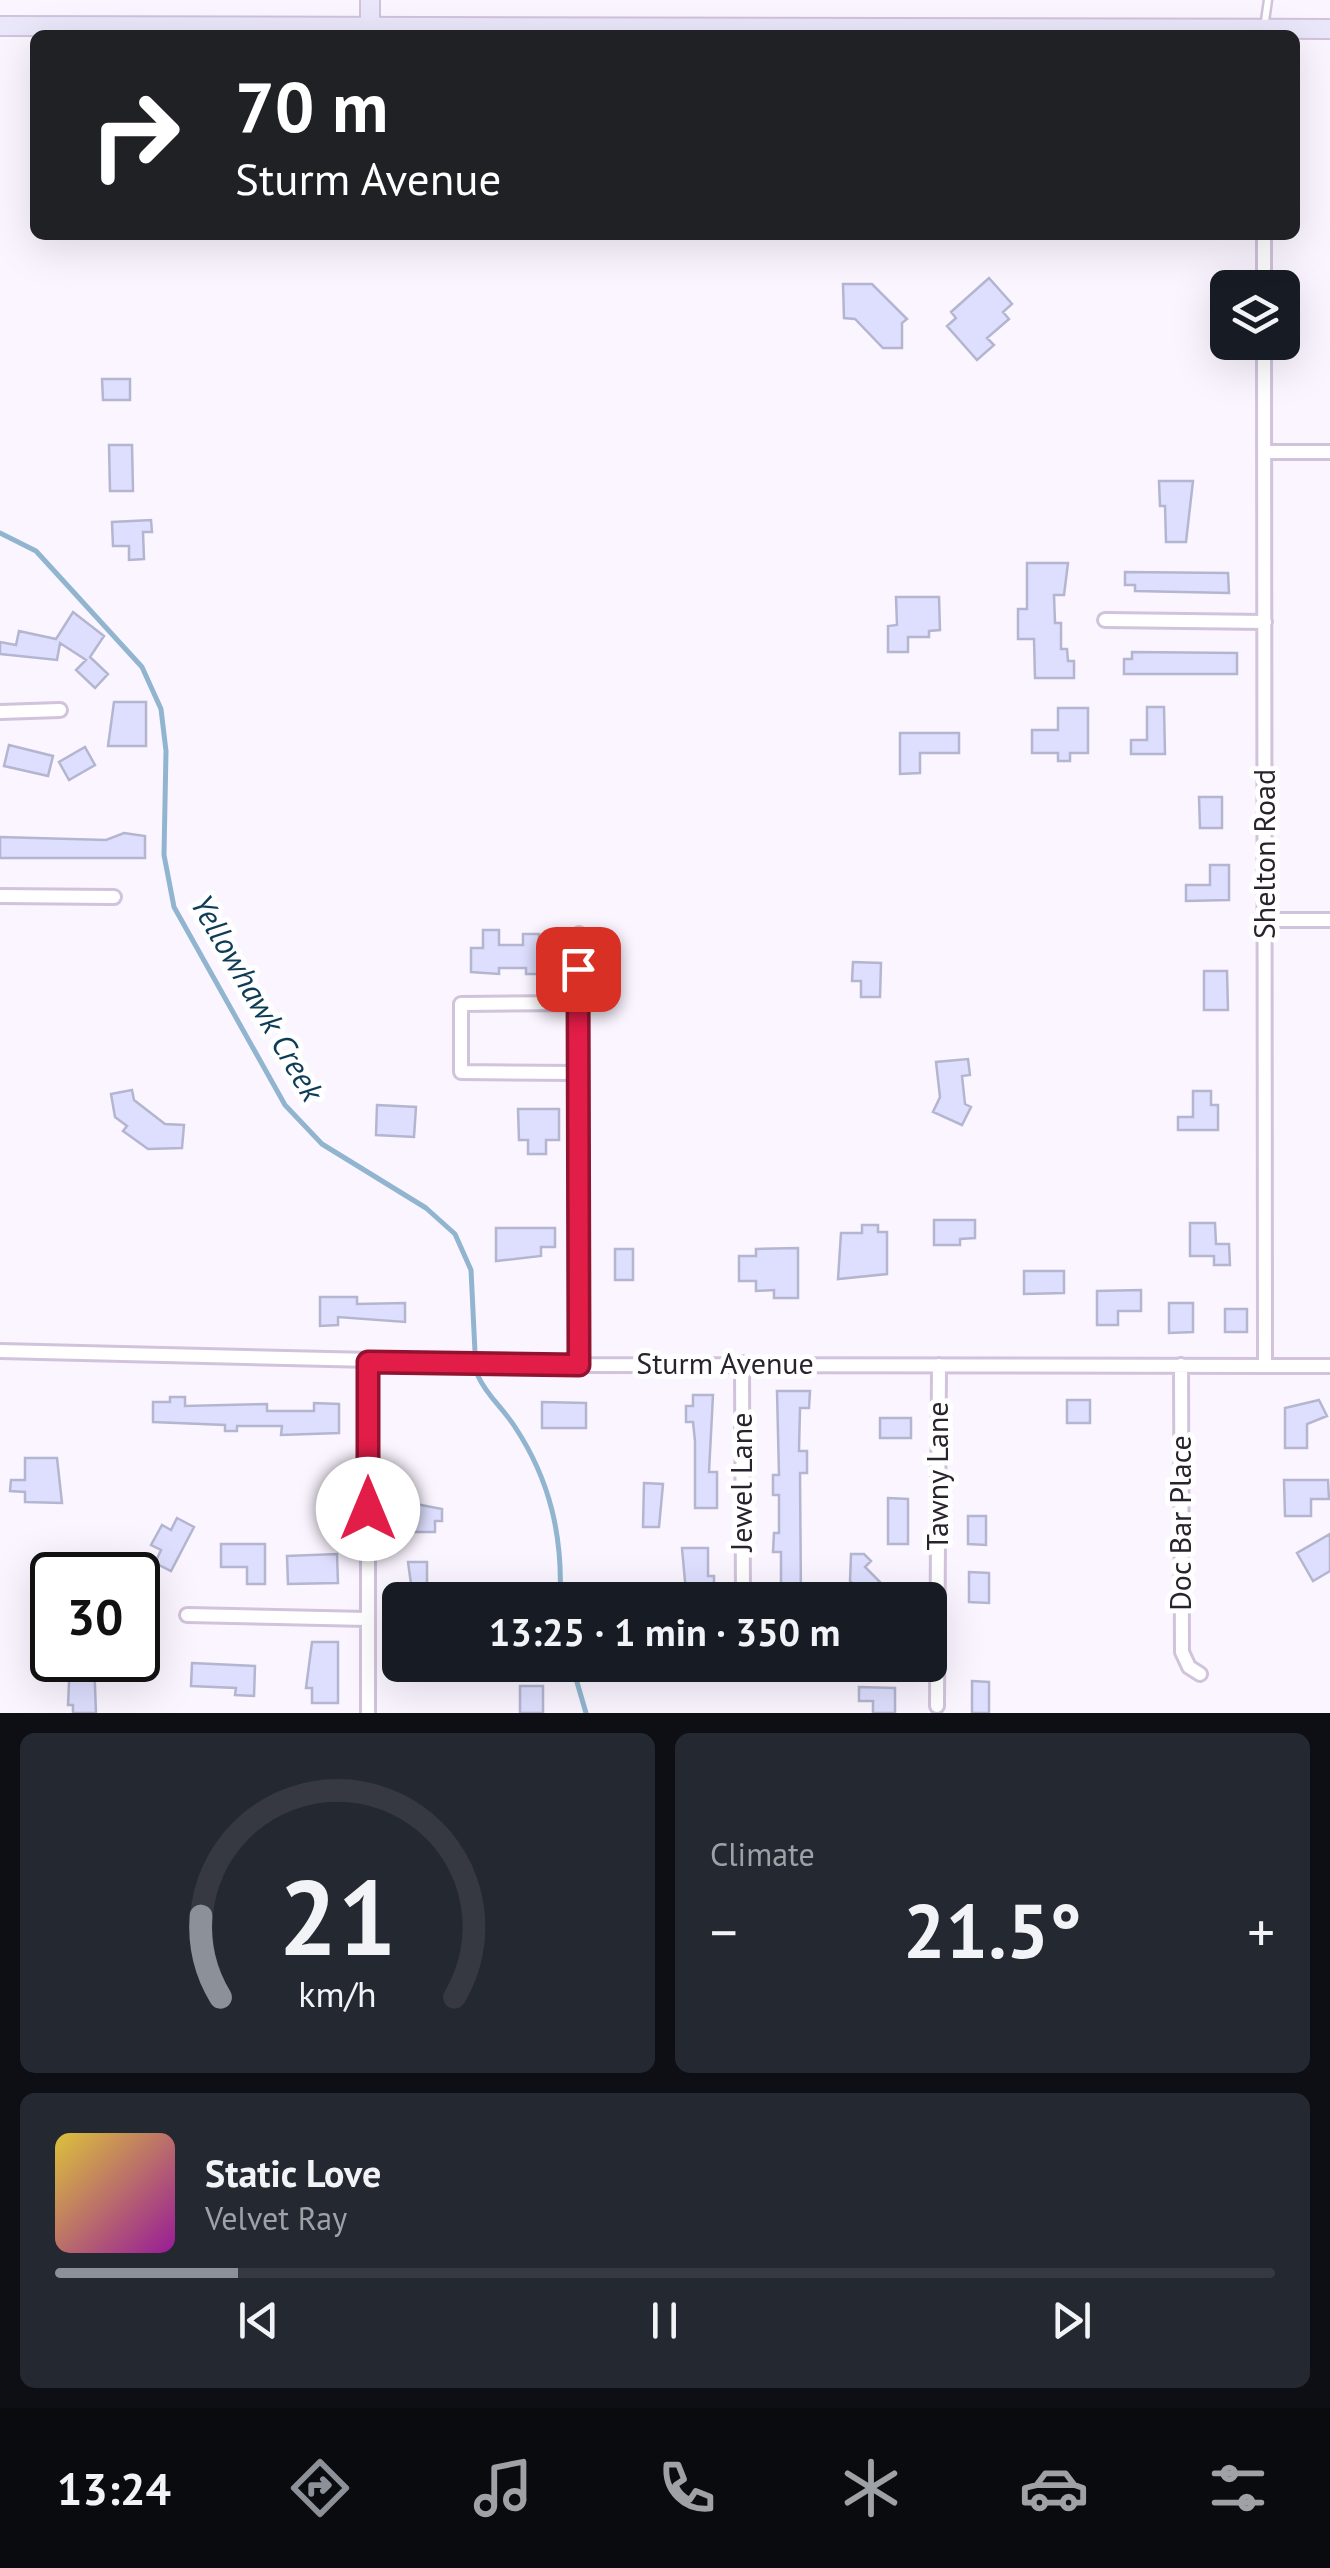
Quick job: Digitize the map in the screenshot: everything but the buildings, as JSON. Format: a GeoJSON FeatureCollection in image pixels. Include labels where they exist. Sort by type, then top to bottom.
{"type":"FeatureCollection","features":[{"type":"Feature","properties":{"kind":"main road"},"geometry":{"type":"LineString","coordinates":[[0,26],[370,30],[370,0]]}},
{"type":"Feature","properties":{"kind":"main road"},"geometry":{"type":"LineString","coordinates":[[1300,31],[1330,30]]}},
{"type":"Feature","properties":{"kind":"street"},"geometry":{"type":"LineString","coordinates":[[1264,240],[1264,270]]}},
{"type":"Feature","properties":{"kind":"street","name":"Shelton Road"},"geometry":{"type":"LineString","coordinates":[[1264,360],[1265,1365]]}},
{"type":"Feature","properties":{"kind":"street"},"geometry":{"type":"LineString","coordinates":[[1264,452],[1330,452]]}},
{"type":"Feature","properties":{"kind":"street"},"geometry":{"type":"LineString","coordinates":[[1105,620],[1264,622]]}},
{"type":"Feature","properties":{"kind":"street"},"geometry":{"type":"LineString","coordinates":[[0,712],[60,710]]}},
{"type":"Feature","properties":{"kind":"street"},"geometry":{"type":"LineString","coordinates":[[0,896],[114,897]]}},
{"type":"Feature","properties":{"kind":"street"},"geometry":{"type":"LineString","coordinates":[[1265,920],[1330,920]]}},
{"type":"Feature","properties":{"kind":"street"},"geometry":{"type":"LineString","coordinates":[[579,934],[579,1365]]}},
{"type":"Feature","properties":{"kind":"street"},"geometry":{"type":"LineString","coordinates":[[576,1003],[462,1004],[461,1072],[577,1073]]}},
{"type":"Feature","properties":{"kind":"street","name":"Sturm Avenue"},"geometry":{"type":"LineString","coordinates":[[0,1351],[579,1365],[1330,1366]]}},
{"type":"Feature","properties":{"kind":"street"},"geometry":{"type":"LineString","coordinates":[[368,1362],[368,1713]]}},
{"type":"Feature","properties":{"kind":"street","name":"Jewel Lane"},"geometry":{"type":"LineString","coordinates":[[742,1363],[743,1582]]}},
{"type":"Feature","properties":{"kind":"street","name":"Tawny Lane"},"geometry":{"type":"LineString","coordinates":[[937,1706],[938,1365]]}},
{"type":"Feature","properties":{"kind":"street","name":"Doc Bar Place"},"geometry":{"type":"LineString","coordinates":[[1181,1365],[1182,1652],[1189,1667],[1200,1674]]}},
{"type":"Feature","properties":{"kind":"street"},"geometry":{"type":"LineString","coordinates":[[187,1615],[368,1619]]}},
{"type":"Feature","properties":{"kind":"lane"},"geometry":{"type":"LineString","coordinates":[[1264,30],[1268,0]]}},
{"type":"Feature","properties":{"kind":"waterway","name":"Yellowhawk Creek"},"geometry":{"type":"LineString","coordinates":[[0,533],[36,551],[142,667],[161,709],[166,751],[164,855],[174,907],[285,1105],[322,1144],[426,1208],[455,1234],[471,1270],[475,1352]]}},
{"type":"Feature","properties":{"kind":"waterway","name":"Yellowhawk Creek"},"geometry":{"type":"LineString","coordinates":[[478,1376],[537,1467],[552,1509],[560,1582]]}},
{"type":"Feature","properties":{"kind":"waterway","name":"Yellowhawk Creek"},"geometry":{"type":"LineString","coordinates":[[577,1682],[586,1713]]}},
{"type":"Feature","properties":{"kind":"route"},"geometry":{"type":"LineString","coordinates":[[368,1509],[368,1362],[579,1365],[578,969]]}}]}
